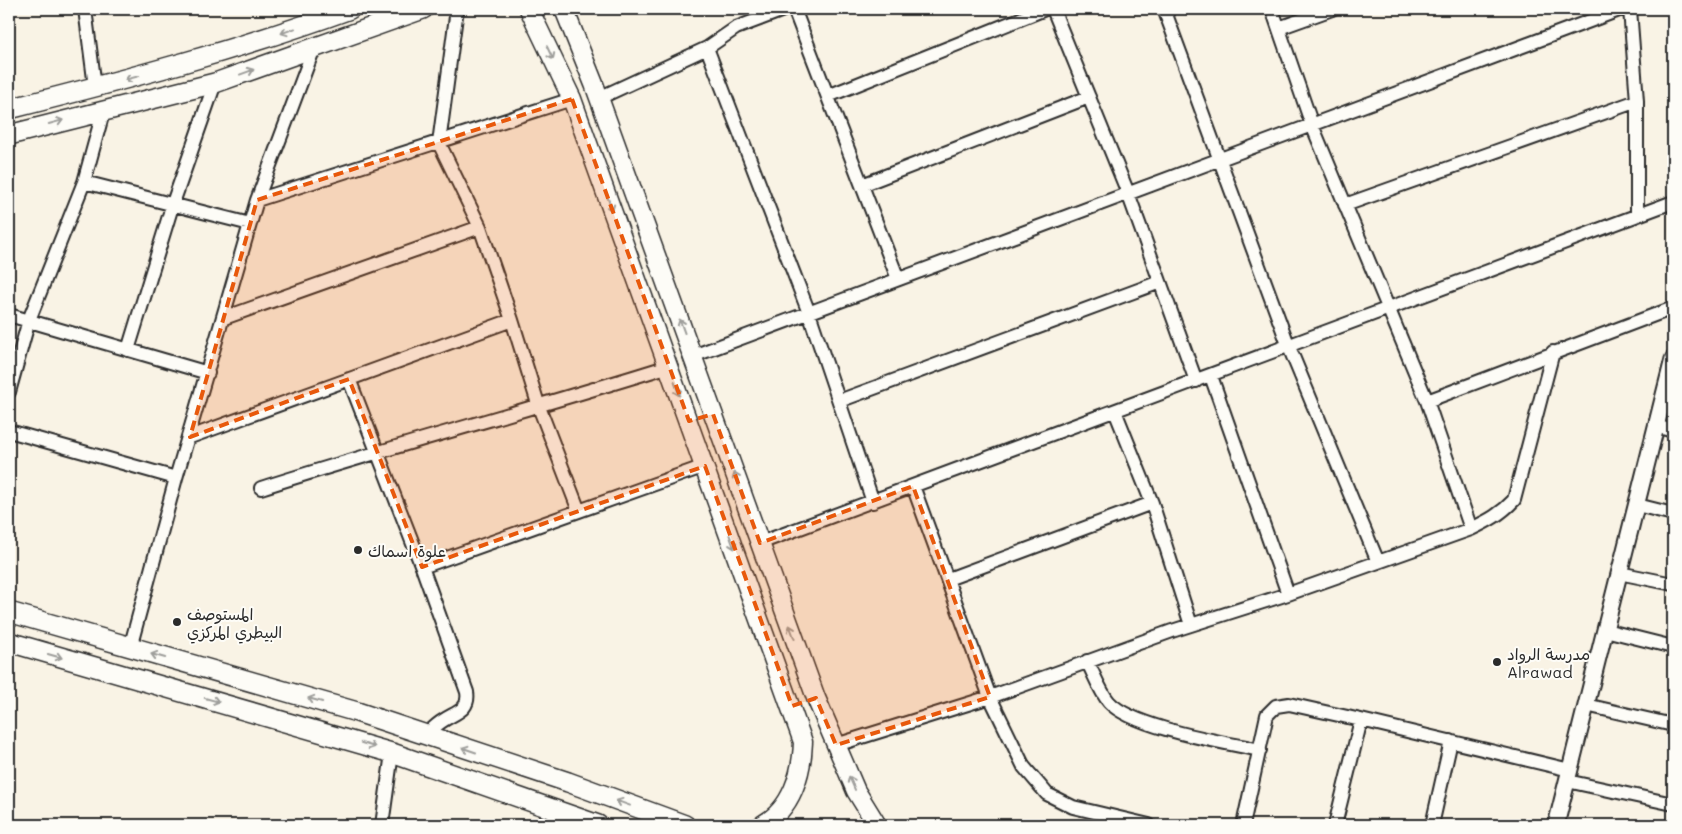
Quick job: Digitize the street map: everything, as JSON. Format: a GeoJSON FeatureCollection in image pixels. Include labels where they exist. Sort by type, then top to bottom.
{"type":"FeatureCollection","features":[{"type":"Feature","properties":{"kind":"main road"},"geometry":{"type":"LineString","coordinates":[[9,109],[207,58],[350,9]]}},
{"type":"Feature","properties":{"kind":"main road"},"geometry":{"type":"LineString","coordinates":[[10,137],[104,109],[215,83],[423,9]]}},
{"type":"Feature","properties":{"kind":"main road"},"geometry":{"type":"LineString","coordinates":[[529,9],[572,99],[804,742],[802,765],[794,788],[782,808],[762,825]]}},
{"type":"Feature","properties":{"kind":"main road"},"geometry":{"type":"LineString","coordinates":[[564,9],[599,98],[816,698],[856,791],[877,825]]}},
{"type":"Feature","properties":{"kind":"main road"},"geometry":{"type":"LineString","coordinates":[[689,421],[713,414]]}},
{"type":"Feature","properties":{"kind":"main road"},"geometry":{"type":"LineString","coordinates":[[9,612],[357,712],[685,825]]}},
{"type":"Feature","properties":{"kind":"main road"},"geometry":{"type":"LineString","coordinates":[[9,642],[392,753],[598,825]]}},
{"type":"Feature","properties":{"kind":"main road"},"geometry":{"type":"LineString","coordinates":[[792,706],[816,698]]}},
{"type":"Feature","properties":{"kind":"main road"},"geometry":{"type":"LineString","coordinates":[[531,801],[540,774]]}},
{"type":"Feature","properties":{"kind":"street"},"geometry":{"type":"LineString","coordinates":[[85,9],[96,87]]}},
{"type":"Feature","properties":{"kind":"street"},"geometry":{"type":"LineString","coordinates":[[458,9],[439,143],[480,227],[539,407],[579,511]]}},
{"type":"Feature","properties":{"kind":"street"},"geometry":{"type":"LineString","coordinates":[[599,98],[706,48],[736,28],[786,9]]}},
{"type":"Feature","properties":{"kind":"street"},"geometry":{"type":"LineString","coordinates":[[794,9],[898,279]]}},
{"type":"Feature","properties":{"kind":"street"},"geometry":{"type":"LineString","coordinates":[[828,96],[1045,9]]}},
{"type":"Feature","properties":{"kind":"street"},"geometry":{"type":"LineString","coordinates":[[1054,9],[1128,193],[1196,382]]}},
{"type":"Feature","properties":{"kind":"street"},"geometry":{"type":"LineString","coordinates":[[1164,9],[1289,347],[1378,562]]}},
{"type":"Feature","properties":{"kind":"street"},"geometry":{"type":"LineString","coordinates":[[1272,9],[1312,125],[1427,401],[1471,529]]}},
{"type":"Feature","properties":{"kind":"street"},"geometry":{"type":"LineString","coordinates":[[1279,28],[1332,9]]}},
{"type":"Feature","properties":{"kind":"street"},"geometry":{"type":"LineString","coordinates":[[693,356],[1622,9]]}},
{"type":"Feature","properties":{"kind":"street"},"geometry":{"type":"LineString","coordinates":[[1630,9],[1637,101],[1637,215]]}},
{"type":"Feature","properties":{"kind":"street"},"geometry":{"type":"LineString","coordinates":[[130,648],[176,478],[190,437],[257,200],[314,48]]}},
{"type":"Feature","properties":{"kind":"street"},"geometry":{"type":"LineString","coordinates":[[706,48],[809,313],[873,502]]}},
{"type":"Feature","properties":{"kind":"street"},"geometry":{"type":"LineString","coordinates":[[128,350],[173,203],[215,83]]}},
{"type":"Feature","properties":{"kind":"street"},"geometry":{"type":"LineString","coordinates":[[862,185],[1089,97]]}},
{"type":"Feature","properties":{"kind":"street"},"geometry":{"type":"LineString","coordinates":[[257,200],[572,99]]}},
{"type":"Feature","properties":{"kind":"street"},"geometry":{"type":"LineString","coordinates":[[1345,205],[1637,101]]}},
{"type":"Feature","properties":{"kind":"street"},"geometry":{"type":"LineString","coordinates":[[9,392],[29,320],[84,182],[104,109]]}},
{"type":"Feature","properties":{"kind":"street"},"geometry":{"type":"LineString","coordinates":[[84,182],[250,224]]}},
{"type":"Feature","properties":{"kind":"street"},"geometry":{"type":"LineString","coordinates":[[760,544],[1673,202]]}},
{"type":"Feature","properties":{"kind":"street"},"geometry":{"type":"LineString","coordinates":[[224,318],[480,227]]}},
{"type":"Feature","properties":{"kind":"street"},"geometry":{"type":"LineString","coordinates":[[839,401],[1160,282]]}},
{"type":"Feature","properties":{"kind":"street"},"geometry":{"type":"LineString","coordinates":[[1427,401],[1673,308]]}},
{"type":"Feature","properties":{"kind":"street"},"geometry":{"type":"LineString","coordinates":[[9,315],[208,373]]}},
{"type":"Feature","properties":{"kind":"street"},"geometry":{"type":"LineString","coordinates":[[190,437],[512,320]]}},
{"type":"Feature","properties":{"kind":"street"},"geometry":{"type":"LineString","coordinates":[[836,745],[990,697],[1191,625],[1288,594],[1471,529],[1502,513],[1514,500],[1553,352]]}},
{"type":"Feature","properties":{"kind":"street"},"geometry":{"type":"LineString","coordinates":[[1556,825],[1673,359]]}},
{"type":"Feature","properties":{"kind":"street"},"geometry":{"type":"LineString","coordinates":[[260,488],[378,451],[539,407],[668,366]]}},
{"type":"Feature","properties":{"kind":"street"},"geometry":{"type":"LineString","coordinates":[[1211,376],[1288,594]]}},
{"type":"Feature","properties":{"kind":"street"},"geometry":{"type":"LineString","coordinates":[[349,379],[422,567],[468,697],[464,709],[444,719],[426,735]]}},
{"type":"Feature","properties":{"kind":"street"},"geometry":{"type":"LineString","coordinates":[[1116,410],[1152,503],[1191,625]]}},
{"type":"Feature","properties":{"kind":"street"},"geometry":{"type":"LineString","coordinates":[[1656,426],[1673,431]]}},
{"type":"Feature","properties":{"kind":"street"},"geometry":{"type":"LineString","coordinates":[[9,432],[176,478]]}},
{"type":"Feature","properties":{"kind":"street"},"geometry":{"type":"LineString","coordinates":[[422,567],[705,466]]}},
{"type":"Feature","properties":{"kind":"street"},"geometry":{"type":"LineString","coordinates":[[913,486],[990,697],[1024,767],[1047,794],[1073,808],[1149,825]]}},
{"type":"Feature","properties":{"kind":"street"},"geometry":{"type":"LineString","coordinates":[[948,579],[1152,503]]}},
{"type":"Feature","properties":{"kind":"street"},"geometry":{"type":"LineString","coordinates":[[1637,505],[1673,514]]}},
{"type":"Feature","properties":{"kind":"street"},"geometry":{"type":"LineString","coordinates":[[1619,573],[1673,584]]}},
{"type":"Feature","properties":{"kind":"street"},"geometry":{"type":"LineString","coordinates":[[1605,630],[1673,647]]}},
{"type":"Feature","properties":{"kind":"street"},"geometry":{"type":"LineString","coordinates":[[1087,662],[1109,702],[1123,713],[1151,724],[1260,750]]}},
{"type":"Feature","properties":{"kind":"street"},"geometry":{"type":"LineString","coordinates":[[1243,825],[1267,715],[1276,706],[1289,704],[1452,741],[1673,804]]}},
{"type":"Feature","properties":{"kind":"street"},"geometry":{"type":"LineString","coordinates":[[1586,705],[1673,724]]}},
{"type":"Feature","properties":{"kind":"street"},"geometry":{"type":"LineString","coordinates":[[1334,825],[1362,720]]}},
{"type":"Feature","properties":{"kind":"street"},"geometry":{"type":"LineString","coordinates":[[1432,825],[1452,741]]}},
{"type":"Feature","properties":{"kind":"street"},"geometry":{"type":"LineString","coordinates":[[382,825],[392,753]]}},
{"type":"Feature","properties":{"kind":"highlighted area"},"geometry":{"type":"Polygon","coordinates":[[[572,99],[689,421],[713,414],[760,543],[913,486],[990,697],[836,745],[816,698],[792,706],[705,466],[422,567],[349,379],[190,437],[257,200],[572,99]]]}},
{"type":"Feature","properties":{"kind":"place","name":"علوة اسماك"},"geometry":{"type":"Point","coordinates":[358,550]}},
{"type":"Feature","properties":{"kind":"place","name":"المستوصف البيطري المركزي"},"geometry":{"type":"Point","coordinates":[177,622]}},
{"type":"Feature","properties":{"kind":"place","name":"مدرسة الرواد Alrawad"},"geometry":{"type":"Point","coordinates":[1497,662]}}]}
